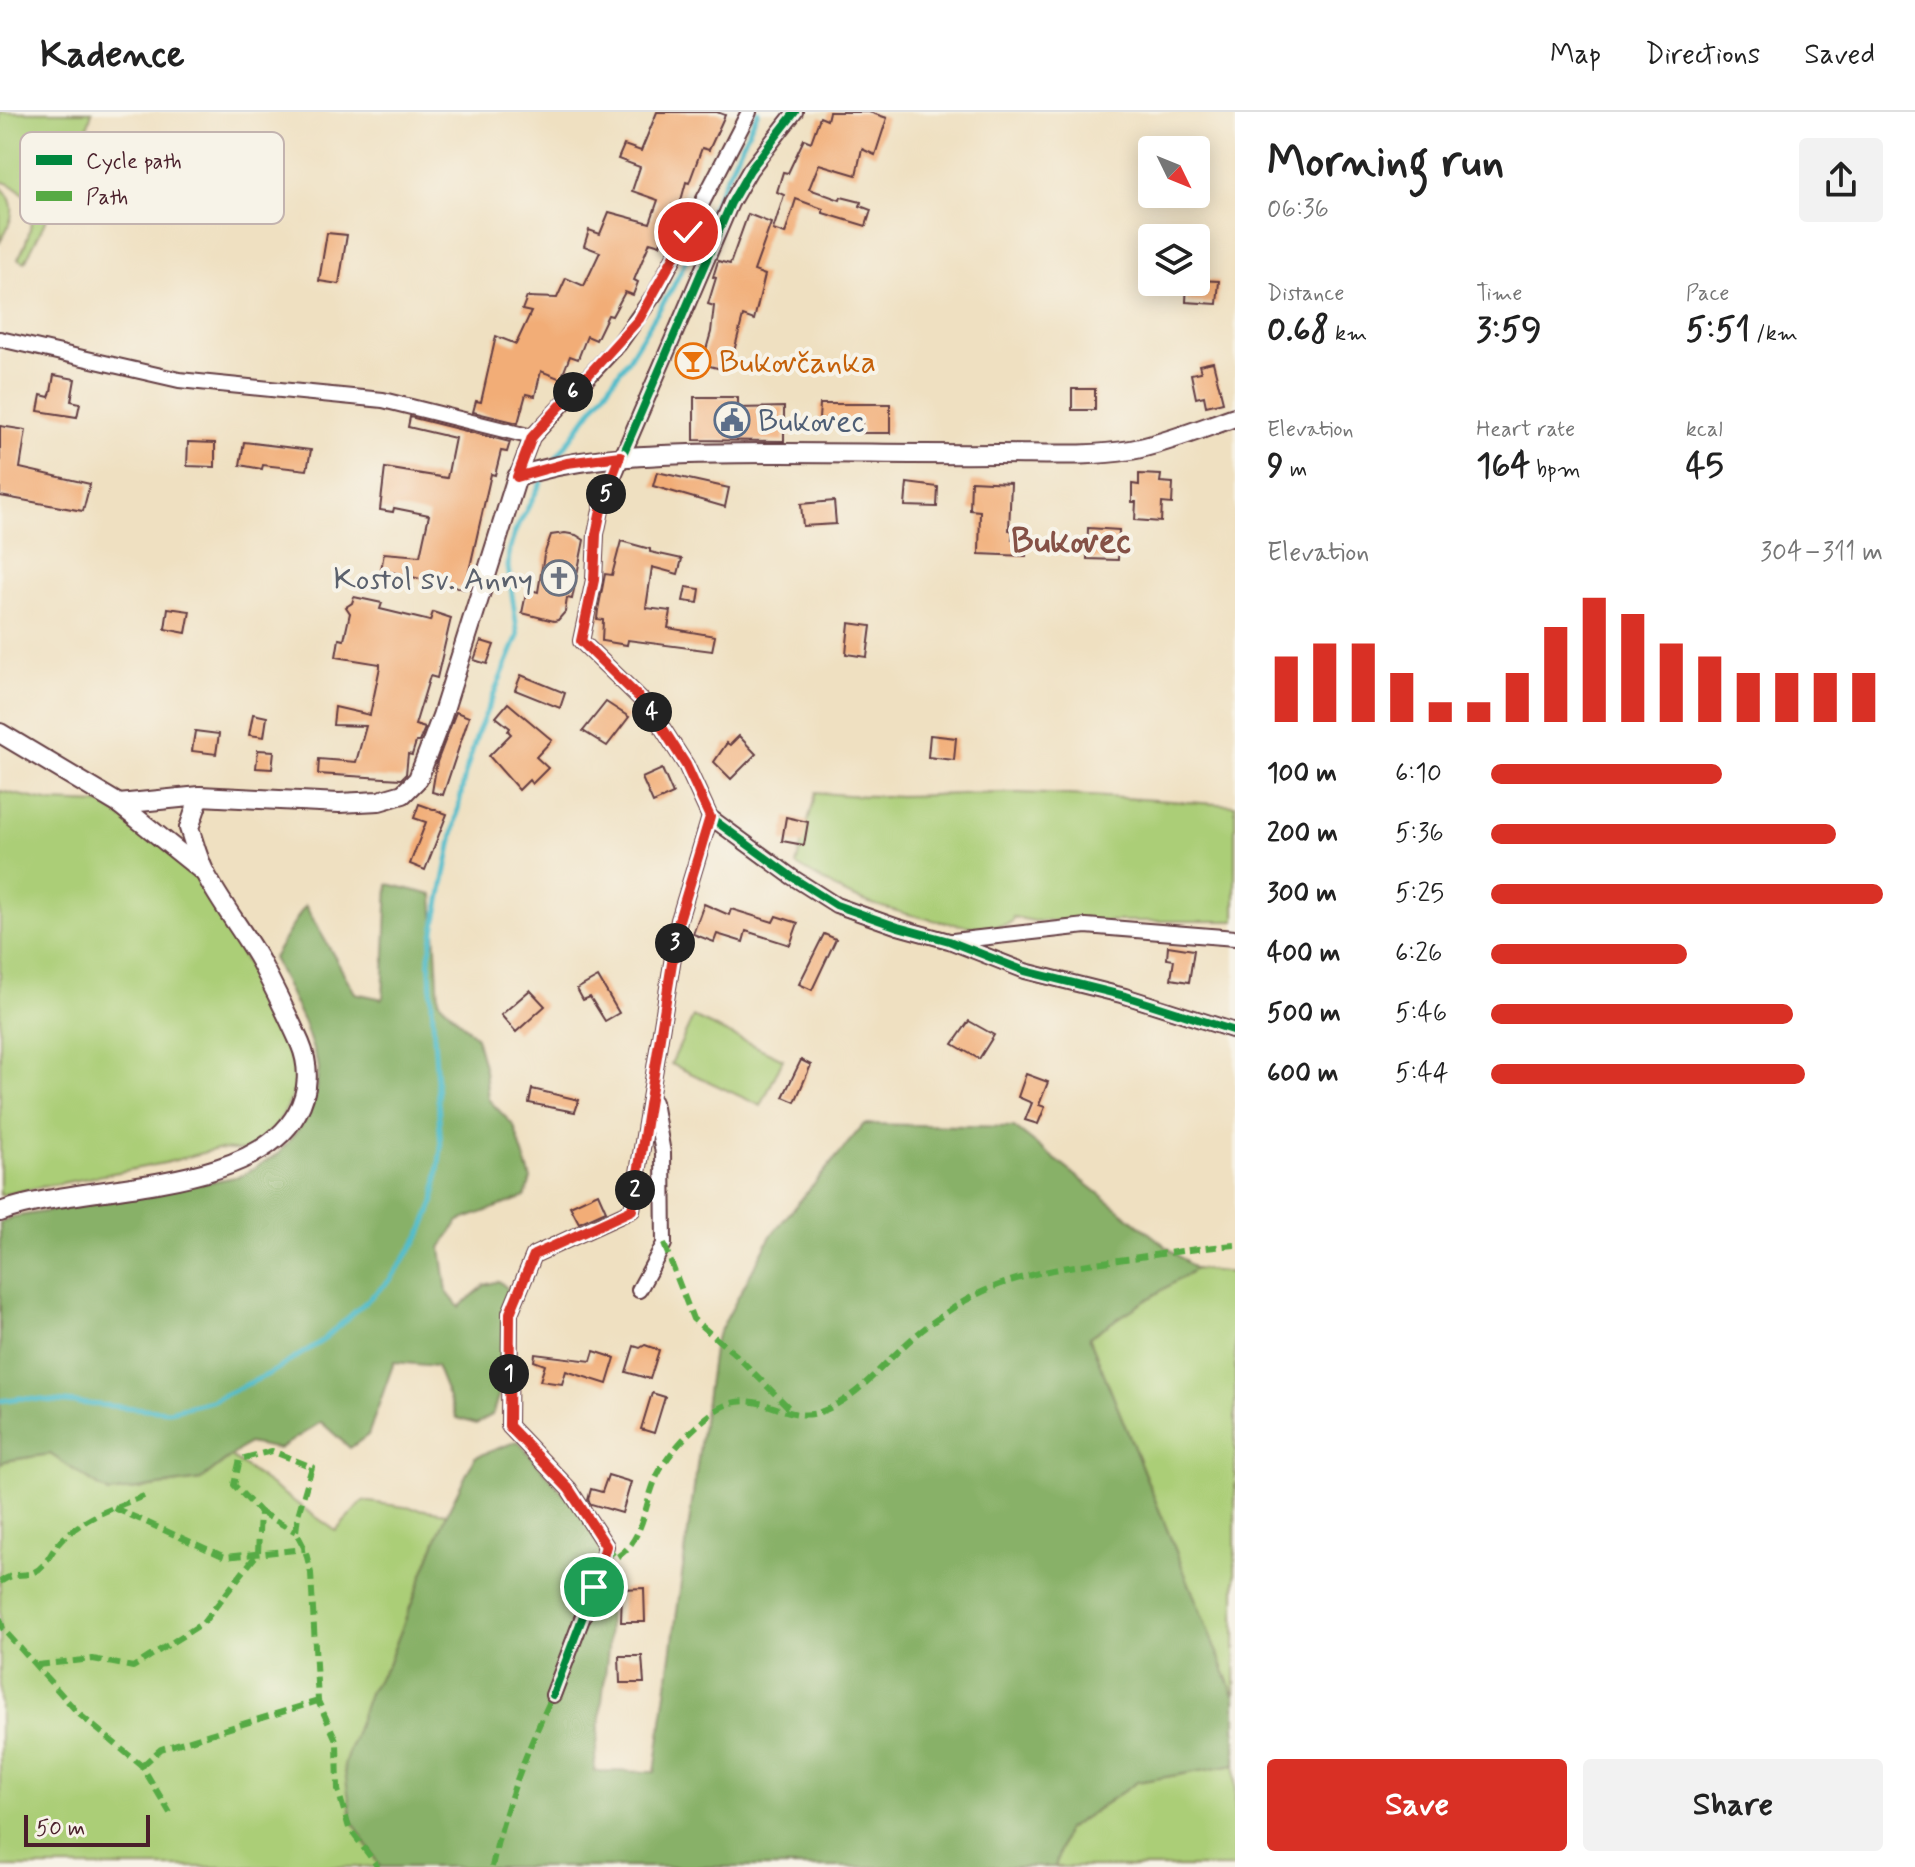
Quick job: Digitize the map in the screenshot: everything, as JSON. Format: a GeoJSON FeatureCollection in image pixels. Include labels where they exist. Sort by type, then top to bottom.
{"type":"FeatureCollection","features":[{"type":"Feature","properties":{"kind":"street"},"geometry":{"type":"LineString","coordinates":[[749,112],[719,199],[603,501],[596,534],[594,580],[581,641],[649,707],[686,765],[710,817],[836,905],[949,941],[1025,971],[1125,996],[1235,1031]]}},
{"type":"Feature","properties":{"kind":"street"},"geometry":{"type":"LineString","coordinates":[[119,804],[200,796],[339,803],[379,801],[403,794],[418,779],[442,716],[532,437],[639,319],[672,263],[719,199],[750,170],[795,112]]}},
{"type":"Feature","properties":{"kind":"street"},"geometry":{"type":"LineString","coordinates":[[0,339],[179,380],[383,400],[532,437]]}},
{"type":"Feature","properties":{"kind":"street"},"geometry":{"type":"LineString","coordinates":[[517,477],[567,463],[620,456],[753,452],[1072,454],[1133,450],[1235,417]]}},
{"type":"Feature","properties":{"kind":"street"},"geometry":{"type":"LineString","coordinates":[[0,733],[119,804],[205,873]]}},
{"type":"Feature","properties":{"kind":"street"},"geometry":{"type":"LineString","coordinates":[[0,1212],[25,1202],[167,1181],[235,1163],[267,1147],[287,1131],[303,1101],[307,1077],[302,1049],[260,961],[205,873],[189,828],[200,796]]}},
{"type":"Feature","properties":{"kind":"street"},"geometry":{"type":"LineString","coordinates":[[553,1695],[594,1587],[606,1546],[569,1489],[509,1426],[510,1313],[534,1255],[632,1210],[679,920],[710,817]]}},
{"type":"Feature","properties":{"kind":"street"},"geometry":{"type":"LineString","coordinates":[[949,941],[1086,926],[1235,938]]}},
{"type":"Feature","properties":{"kind":"street"},"geometry":{"type":"LineString","coordinates":[[639,1290],[664,1244],[663,1153],[652,1094]]}},
{"type":"Feature","properties":{"kind":"green space"},"geometry":{"type":"Polygon","coordinates":[[[0,112],[92,112],[86,132],[20,132],[20,191],[0,181],[0,112]]]}},
{"type":"Feature","properties":{"kind":"green space"},"geometry":{"type":"Polygon","coordinates":[[[0,186],[10,200],[12,213],[0,242],[0,186]]]}},
{"type":"Feature","properties":{"kind":"green space"},"geometry":{"type":"Polygon","coordinates":[[[31,224],[44,224],[25,262],[18,259],[31,224]]]}},
{"type":"Feature","properties":{"kind":"green space"},"geometry":{"type":"Polygon","coordinates":[[[0,791],[51,802],[101,804],[176,853],[197,876],[284,1029],[297,1082],[287,1108],[273,1130],[249,1151],[217,1149],[165,1163],[0,1195],[0,791]]]}},
{"type":"Feature","properties":{"kind":"green space"},"geometry":{"type":"Polygon","coordinates":[[[816,792],[892,796],[1019,793],[1235,805],[1235,921],[1034,921],[1013,917],[1012,922],[997,926],[977,926],[928,919],[879,906],[844,893],[796,865],[816,792]]]}},
{"type":"Feature","properties":{"kind":"green space"},"geometry":{"type":"Polygon","coordinates":[[[388,884],[433,895],[439,1001],[476,1037],[485,1070],[488,1099],[514,1126],[531,1179],[525,1197],[459,1221],[441,1248],[447,1292],[459,1307],[485,1285],[499,1281],[508,1289],[502,1385],[492,1415],[476,1424],[457,1418],[436,1366],[394,1362],[368,1435],[350,1448],[321,1422],[279,1449],[248,1443],[201,1480],[109,1493],[50,1454],[5,1461],[0,1465],[0,1223],[13,1217],[240,1176],[279,1153],[306,1120],[315,1095],[319,1068],[304,1023],[273,958],[305,905],[355,993],[383,999],[388,884]]]}},
{"type":"Feature","properties":{"kind":"green space"},"geometry":{"type":"Polygon","coordinates":[[[693,1017],[783,1059],[761,1106],[671,1064],[693,1017]]]}},
{"type":"Feature","properties":{"kind":"green space"},"geometry":{"type":"Polygon","coordinates":[[[864,1124],[1014,1127],[1195,1269],[1089,1337],[1235,1697],[1235,1765],[1137,1782],[1066,1830],[1055,1867],[380,1867],[352,1820],[344,1765],[369,1693],[388,1664],[447,1513],[475,1457],[518,1441],[592,1526],[610,1559],[608,1649],[594,1771],[655,1772],[714,1342],[772,1234],[864,1124]]]}},
{"type":"Feature","properties":{"kind":"green space"},"geometry":{"type":"Polygon","coordinates":[[[1195,1269],[1235,1273],[1235,1697],[1089,1337],[1195,1269]]]}},
{"type":"Feature","properties":{"kind":"green space"},"geometry":{"type":"Polygon","coordinates":[[[50,1454],[109,1493],[201,1480],[231,1457],[336,1531],[363,1501],[447,1513],[388,1664],[369,1693],[352,1820],[380,1867],[0,1867],[0,1465],[5,1461],[50,1454]]]}},
{"type":"Feature","properties":{"kind":"green space"},"geometry":{"type":"Polygon","coordinates":[[[1235,1765],[1235,1867],[1055,1867],[1066,1830],[1137,1782],[1235,1765]]]}},
{"type":"Feature","properties":{"kind":"building"},"geometry":{"type":"Polygon","coordinates":[[[657,112],[717,112],[725,115],[709,150],[702,148],[689,183],[686,182],[679,208],[672,205],[660,245],[650,242],[634,280],[638,282],[633,295],[625,292],[612,316],[608,315],[596,340],[587,336],[578,359],[570,356],[561,379],[541,371],[535,396],[526,394],[518,423],[473,412],[476,401],[481,402],[496,336],[516,344],[531,312],[522,310],[527,297],[557,298],[566,278],[584,286],[600,252],[584,246],[589,230],[600,234],[609,212],[650,223],[658,200],[632,191],[640,167],[618,159],[624,145],[641,151],[657,112]]]}},
{"type":"Feature","properties":{"kind":"building"},"geometry":{"type":"Polygon","coordinates":[[[829,112],[869,112],[887,118],[875,155],[862,149],[856,175],[819,164],[809,189],[840,200],[841,197],[861,202],[860,206],[871,210],[866,226],[823,213],[823,209],[796,199],[785,234],[773,230],[784,195],[777,192],[783,172],[788,173],[804,139],[811,142],[820,117],[827,120],[829,112]]]}},
{"type":"Feature","properties":{"kind":"building"},"geometry":{"type":"Polygon","coordinates":[[[748,214],[771,223],[754,271],[765,275],[754,320],[743,316],[729,371],[702,364],[714,306],[708,304],[718,261],[730,264],[748,214]]]}},
{"type":"Feature","properties":{"kind":"building"},"geometry":{"type":"Polygon","coordinates":[[[327,233],[347,235],[339,284],[319,281],[327,233]]]}},
{"type":"Feature","properties":{"kind":"building"},"geometry":{"type":"Polygon","coordinates":[[[1210,281],[1219,281],[1217,304],[1186,302],[1186,296],[1210,296],[1210,281]]]}},
{"type":"Feature","properties":{"kind":"building"},"geometry":{"type":"Polygon","coordinates":[[[1213,362],[1223,402],[1206,406],[1204,396],[1196,398],[1191,374],[1201,372],[1199,365],[1213,362]]]}},
{"type":"Feature","properties":{"kind":"building"},"geometry":{"type":"Polygon","coordinates":[[[54,375],[75,379],[71,401],[80,403],[77,417],[38,411],[41,395],[49,397],[54,375]]]}},
{"type":"Feature","properties":{"kind":"building"},"geometry":{"type":"Polygon","coordinates":[[[1072,389],[1095,389],[1095,410],[1072,410],[1072,389]]]}},
{"type":"Feature","properties":{"kind":"building"},"geometry":{"type":"Polygon","coordinates":[[[694,397],[738,397],[738,408],[784,407],[784,441],[694,440],[694,397]]]}},
{"type":"Feature","properties":{"kind":"building"},"geometry":{"type":"Polygon","coordinates":[[[820,404],[890,404],[890,433],[862,433],[862,421],[819,419],[820,404]]]}},
{"type":"Feature","properties":{"kind":"building"},"geometry":{"type":"Polygon","coordinates":[[[410,417],[510,442],[507,452],[501,451],[495,475],[491,474],[465,589],[381,570],[384,553],[420,556],[429,515],[394,508],[393,512],[380,510],[385,468],[447,478],[455,438],[408,427],[410,417]]]}},
{"type":"Feature","properties":{"kind":"building"},"geometry":{"type":"Polygon","coordinates":[[[0,426],[26,430],[20,468],[90,484],[83,511],[0,496],[0,426]]]}},
{"type":"Feature","properties":{"kind":"building"},"geometry":{"type":"Polygon","coordinates":[[[188,442],[215,443],[215,467],[187,466],[188,442]]]}},
{"type":"Feature","properties":{"kind":"building"},"geometry":{"type":"Polygon","coordinates":[[[244,442],[311,450],[307,470],[240,465],[244,442]]]}},
{"type":"Feature","properties":{"kind":"building"},"geometry":{"type":"Polygon","coordinates":[[[657,472],[729,488],[725,507],[653,486],[657,472]]]}},
{"type":"Feature","properties":{"kind":"building"},"geometry":{"type":"Polygon","coordinates":[[[1139,474],[1161,475],[1160,482],[1173,483],[1172,504],[1162,503],[1161,522],[1135,520],[1136,502],[1132,502],[1132,484],[1139,485],[1139,474]]]}},
{"type":"Feature","properties":{"kind":"building"},"geometry":{"type":"Polygon","coordinates":[[[971,481],[1011,483],[1009,530],[1013,531],[1012,539],[1026,539],[1026,556],[979,554],[980,511],[970,510],[971,481]]]}},
{"type":"Feature","properties":{"kind":"building"},"geometry":{"type":"Polygon","coordinates":[[[907,483],[938,487],[937,507],[905,506],[907,483]]]}},
{"type":"Feature","properties":{"kind":"building"},"geometry":{"type":"Polygon","coordinates":[[[834,501],[836,524],[803,526],[801,504],[834,501]]]}},
{"type":"Feature","properties":{"kind":"building"},"geometry":{"type":"Polygon","coordinates":[[[1088,528],[1119,530],[1118,560],[1087,559],[1088,528]]]}},
{"type":"Feature","properties":{"kind":"building","name":"Kostol sv. Anny"},"geometry":{"type":"Polygon","coordinates":[[[565,533],[584,540],[572,599],[567,598],[565,612],[558,620],[522,613],[527,589],[538,592],[551,535],[565,533]]]}},
{"type":"Feature","properties":{"kind":"building"},"geometry":{"type":"Polygon","coordinates":[[[621,541],[682,559],[678,574],[652,567],[646,608],[671,611],[668,628],[715,636],[712,651],[628,640],[627,645],[602,641],[603,620],[597,619],[598,610],[605,574],[612,575],[621,541]]]}},
{"type":"Feature","properties":{"kind":"building"},"geometry":{"type":"Polygon","coordinates":[[[686,587],[700,589],[698,603],[683,601],[686,587]]]}},
{"type":"Feature","properties":{"kind":"building"},"geometry":{"type":"Polygon","coordinates":[[[354,597],[382,603],[380,609],[430,621],[433,612],[451,618],[437,678],[430,676],[415,725],[425,728],[412,755],[408,754],[406,774],[401,779],[318,774],[319,759],[356,762],[366,726],[333,725],[335,707],[370,715],[380,667],[380,664],[336,657],[339,639],[344,640],[350,613],[346,607],[354,597]]]}},
{"type":"Feature","properties":{"kind":"building"},"geometry":{"type":"Polygon","coordinates":[[[168,608],[190,611],[186,633],[165,629],[168,608]]]}},
{"type":"Feature","properties":{"kind":"building"},"geometry":{"type":"Polygon","coordinates":[[[849,623],[871,626],[867,657],[846,654],[849,623]]]}},
{"type":"Feature","properties":{"kind":"building"},"geometry":{"type":"Polygon","coordinates":[[[481,641],[494,645],[487,664],[474,660],[481,641]]]}},
{"type":"Feature","properties":{"kind":"building"},"geometry":{"type":"Polygon","coordinates":[[[521,675],[565,693],[560,708],[515,690],[521,675]]]}},
{"type":"Feature","properties":{"kind":"building"},"geometry":{"type":"Polygon","coordinates":[[[606,702],[629,717],[607,746],[583,731],[606,702]]]}},
{"type":"Feature","properties":{"kind":"building"},"geometry":{"type":"Polygon","coordinates":[[[508,703],[552,740],[536,757],[548,768],[532,784],[529,780],[519,790],[489,756],[511,734],[508,731],[510,728],[496,717],[508,703]]]}},
{"type":"Feature","properties":{"kind":"building"},"geometry":{"type":"Polygon","coordinates":[[[456,712],[469,717],[443,795],[432,792],[437,762],[456,712]]]}},
{"type":"Feature","properties":{"kind":"building"},"geometry":{"type":"Polygon","coordinates":[[[253,714],[267,717],[264,737],[249,735],[253,714]]]}},
{"type":"Feature","properties":{"kind":"building"},"geometry":{"type":"Polygon","coordinates":[[[195,731],[219,734],[216,754],[192,751],[195,731]]]}},
{"type":"Feature","properties":{"kind":"building"},"geometry":{"type":"Polygon","coordinates":[[[930,735],[956,738],[954,760],[928,757],[930,735]]]}},
{"type":"Feature","properties":{"kind":"building"},"geometry":{"type":"Polygon","coordinates":[[[739,736],[756,754],[731,779],[714,762],[727,743],[730,745],[739,736]]]}},
{"type":"Feature","properties":{"kind":"building"},"geometry":{"type":"Polygon","coordinates":[[[258,750],[274,751],[272,769],[256,768],[258,750]]]}},
{"type":"Feature","properties":{"kind":"building"},"geometry":{"type":"Polygon","coordinates":[[[662,769],[673,794],[653,803],[642,778],[662,769]]]}},
{"type":"Feature","properties":{"kind":"building"},"geometry":{"type":"Polygon","coordinates":[[[419,804],[447,814],[425,870],[410,864],[426,822],[414,818],[419,804]]]}},
{"type":"Feature","properties":{"kind":"building"},"geometry":{"type":"Polygon","coordinates":[[[786,817],[808,822],[804,845],[782,841],[786,817]]]}},
{"type":"Feature","properties":{"kind":"building"},"geometry":{"type":"Polygon","coordinates":[[[704,904],[729,915],[731,909],[773,922],[776,916],[798,923],[790,945],[746,931],[743,942],[717,934],[714,942],[693,934],[704,904]]]}},
{"type":"Feature","properties":{"kind":"building"},"geometry":{"type":"Polygon","coordinates":[[[824,934],[836,939],[812,990],[799,984],[824,934]]]}},
{"type":"Feature","properties":{"kind":"building"},"geometry":{"type":"Polygon","coordinates":[[[1168,946],[1194,950],[1189,982],[1171,979],[1174,960],[1167,959],[1168,946]]]}},
{"type":"Feature","properties":{"kind":"building"},"geometry":{"type":"Polygon","coordinates":[[[598,977],[619,1013],[605,1021],[590,997],[583,1000],[577,989],[598,977]]]}},
{"type":"Feature","properties":{"kind":"building"},"geometry":{"type":"Polygon","coordinates":[[[530,990],[545,1006],[516,1032],[501,1015],[530,990]]]}},
{"type":"Feature","properties":{"kind":"building"},"geometry":{"type":"Polygon","coordinates":[[[969,1021],[994,1035],[979,1059],[953,1044],[969,1021]]]}},
{"type":"Feature","properties":{"kind":"building"},"geometry":{"type":"Polygon","coordinates":[[[801,1060],[811,1065],[795,1102],[783,1097],[801,1060]]]}},
{"type":"Feature","properties":{"kind":"building"},"geometry":{"type":"Polygon","coordinates":[[[1026,1074],[1048,1082],[1039,1105],[1045,1107],[1038,1124],[1025,1120],[1032,1103],[1018,1097],[1026,1074]]]}},
{"type":"Feature","properties":{"kind":"building"},"geometry":{"type":"Polygon","coordinates":[[[532,1089],[579,1100],[575,1112],[529,1103],[532,1089]]]}},
{"type":"Feature","properties":{"kind":"building"},"geometry":{"type":"Polygon","coordinates":[[[598,1193],[606,1211],[579,1223],[570,1206],[598,1193]]]}},
{"type":"Feature","properties":{"kind":"building"},"geometry":{"type":"Polygon","coordinates":[[[645,1345],[659,1350],[650,1379],[626,1372],[634,1346],[640,1348],[645,1345]]]}},
{"type":"Feature","properties":{"kind":"building"},"geometry":{"type":"Polygon","coordinates":[[[594,1351],[615,1358],[607,1384],[566,1371],[562,1384],[540,1381],[545,1365],[534,1361],[535,1354],[591,1361],[594,1351]]]}},
{"type":"Feature","properties":{"kind":"building"},"geometry":{"type":"Polygon","coordinates":[[[652,1393],[665,1397],[654,1433],[641,1429],[652,1393]]]}},
{"type":"Feature","properties":{"kind":"building"},"geometry":{"type":"Polygon","coordinates":[[[608,1475],[631,1482],[622,1513],[591,1504],[588,1500],[591,1489],[602,1492],[608,1475]]]}},
{"type":"Feature","properties":{"kind":"building"},"geometry":{"type":"Polygon","coordinates":[[[644,1588],[645,1622],[621,1622],[622,1589],[644,1588]]]}},
{"type":"Feature","properties":{"kind":"building"},"geometry":{"type":"Polygon","coordinates":[[[619,1656],[642,1656],[644,1683],[620,1683],[619,1656]]]}},
{"type":"Feature","properties":{"kind":"waterway"},"geometry":{"type":"LineString","coordinates":[[555,460],[628,360],[673,287],[758,112]]}},
{"type":"Feature","properties":{"kind":"waterway"},"geometry":{"type":"LineString","coordinates":[[0,1401],[20,1398],[169,1411],[211,1401],[271,1373],[322,1341],[390,1280],[421,1234],[434,1202],[441,1148],[429,956],[465,774],[478,732],[518,636],[508,567],[509,552],[514,534],[545,475]]}},
{"type":"Feature","properties":{"kind":"marked path"},"geometry":{"type":"LineString","coordinates":[[664,1244],[693,1319],[736,1355],[790,1409]]}},
{"type":"Feature","properties":{"kind":"marked path"},"geometry":{"type":"LineString","coordinates":[[606,1546],[615,1558],[625,1551],[638,1532],[658,1474],[683,1440],[715,1411],[744,1401],[807,1415],[820,1412],[845,1400],[937,1319],[999,1285],[1065,1268],[1235,1245]]}},
{"type":"Feature","properties":{"kind":"marked path"},"geometry":{"type":"LineString","coordinates":[[37,1665],[93,1659],[133,1667],[203,1623],[258,1553],[260,1512],[234,1485],[240,1459],[272,1451],[312,1467],[296,1532],[305,1549],[311,1573],[318,1701],[337,1742],[338,1790],[349,1828],[378,1867]]}},
{"type":"Feature","properties":{"kind":"marked path"},"geometry":{"type":"LineString","coordinates":[[0,1582],[11,1576],[38,1570],[58,1544],[77,1527],[144,1496]]}},
{"type":"Feature","properties":{"kind":"marked path"},"geometry":{"type":"LineString","coordinates":[[114,1508],[225,1557],[305,1549]]}},
{"type":"Feature","properties":{"kind":"marked path"},"geometry":{"type":"LineString","coordinates":[[260,1512],[296,1532]]}},
{"type":"Feature","properties":{"kind":"marked path"},"geometry":{"type":"LineString","coordinates":[[0,1618],[3,1629],[79,1714],[142,1766],[170,1813]]}},
{"type":"Feature","properties":{"kind":"marked path"},"geometry":{"type":"LineString","coordinates":[[492,1867],[517,1779],[553,1695]]}},
{"type":"Feature","properties":{"kind":"marked path"},"geometry":{"type":"LineString","coordinates":[[142,1766],[161,1749],[318,1701]]}},
{"type":"Feature","properties":{"kind":"cycle path"},"geometry":{"type":"LineString","coordinates":[[795,112],[750,170],[731,203],[603,501],[596,534],[594,580],[581,641],[649,707],[686,765],[710,817],[836,905],[949,941],[1025,971],[1125,996],[1235,1031]]}},
{"type":"Feature","properties":{"kind":"cycle path"},"geometry":{"type":"LineString","coordinates":[[553,1695],[594,1587],[606,1546],[569,1489],[509,1426],[510,1313],[534,1255],[632,1210],[679,920],[710,817]]}},
{"type":"Feature","properties":{"kind":"place","name":"Bukovčanka"},"geometry":{"type":"Point","coordinates":[693,361]}},
{"type":"Feature","properties":{"kind":"place","name":"Bukovec"},"geometry":{"type":"Point","coordinates":[732,420]}},
{"type":"Feature","properties":{"kind":"place","name":"Kostol sv. Anny"},"geometry":{"type":"Point","coordinates":[559,578]}},
{"type":"Feature","properties":{"kind":"district","name":"Bukovec"},"geometry":{"type":"Point","coordinates":[1071,539]}},
{"type":"Feature","properties":{"kind":"route"},"geometry":{"type":"LineString","coordinates":[[594,1587],[606,1546],[569,1489],[509,1426],[510,1313],[534,1255],[632,1210],[679,920],[710,817],[686,765],[649,707],[581,641],[594,580],[596,534],[603,501],[620,456],[567,463],[517,477],[532,437],[639,319],[688,232]]}}]}
